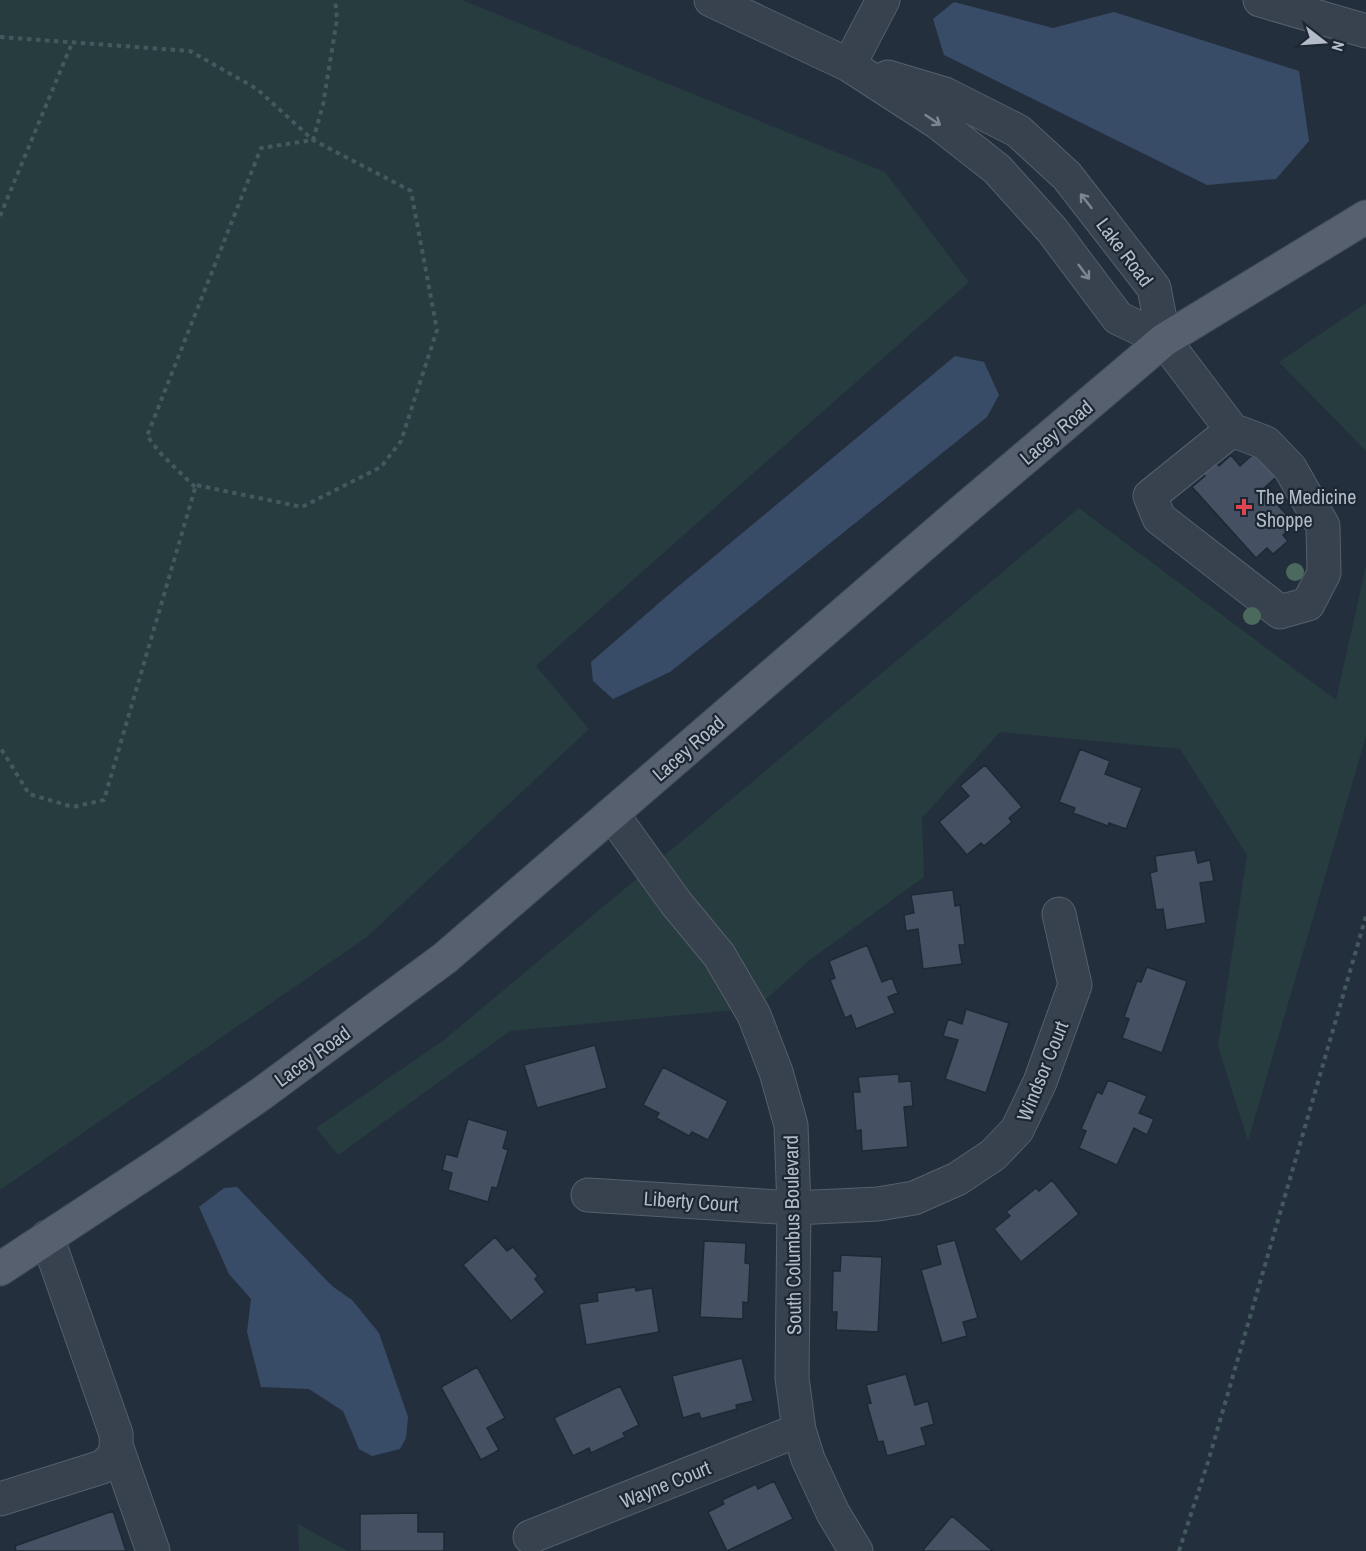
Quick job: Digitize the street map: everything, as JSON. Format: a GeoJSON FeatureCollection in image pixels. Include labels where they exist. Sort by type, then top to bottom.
{"type":"FeatureCollection","features":[{"type":"Feature","properties":{"kind":"main road","name":"Lacey Road"},"geometry":{"type":"LineString","coordinates":[[0,1269],[261,1094],[445,958],[1164,340],[1366,217]]}},
{"type":"Feature","properties":{"kind":"street","name":"Lake Road"},"geometry":{"type":"LineString","coordinates":[[711,0],[849,65],[937,122],[998,169],[1052,230],[1118,318],[1164,340]]}},
{"type":"Feature","properties":{"kind":"street"},"geometry":{"type":"LineString","coordinates":[[849,65],[883,0]]}},
{"type":"Feature","properties":{"kind":"street"},"geometry":{"type":"LineString","coordinates":[[1260,0],[1366,31]]}},
{"type":"Feature","properties":{"kind":"street","name":"Lake Road"},"geometry":{"type":"LineString","coordinates":[[849,65],[945,94],[1018,131],[1067,176],[1154,288],[1164,340]]}},
{"type":"Feature","properties":{"kind":"street"},"geometry":{"type":"LineString","coordinates":[[1164,340],[1232,430],[1266,443],[1290,468],[1323,526],[1324,573],[1308,603],[1280,612],[1159,518],[1150,496],[1232,430]]}},
{"type":"Feature","properties":{"kind":"street","name":"South Columbus Boulevard"},"geometry":{"type":"LineString","coordinates":[[612,814],[676,903],[719,955],[754,1015],[777,1072],[791,1125],[794,1208],[792,1378],[799,1430],[808,1459],[828,1502],[856,1551]]}},
{"type":"Feature","properties":{"kind":"street","name":"Windsor Court"},"geometry":{"type":"LineString","coordinates":[[794,1208],[878,1204],[914,1198],[957,1179],[993,1155],[1017,1130],[1040,1082],[1076,985],[1059,914]]}},
{"type":"Feature","properties":{"kind":"street","name":"Liberty Court"},"geometry":{"type":"LineString","coordinates":[[588,1195],[794,1208]]}},
{"type":"Feature","properties":{"kind":"street"},"geometry":{"type":"LineString","coordinates":[[47,1237],[116,1434],[117,1448],[153,1551]]}},
{"type":"Feature","properties":{"kind":"street","name":"Wayne Court"},"geometry":{"type":"LineString","coordinates":[[530,1537],[799,1430]]}},
{"type":"Feature","properties":{"kind":"street"},"geometry":{"type":"LineString","coordinates":[[0,1499],[102,1467],[112,1459],[117,1448]]}},
{"type":"Feature","properties":{"kind":"path"},"geometry":{"type":"LineString","coordinates":[[313,140],[323,105],[338,19],[335,0]]}},
{"type":"Feature","properties":{"kind":"path"},"geometry":{"type":"LineString","coordinates":[[0,37],[190,51],[257,89],[313,140],[411,191],[437,330],[401,441],[381,467],[302,507],[196,485],[195,487]]}},
{"type":"Feature","properties":{"kind":"path"},"geometry":{"type":"LineString","coordinates":[[0,216],[72,43]]}},
{"type":"Feature","properties":{"kind":"path"},"geometry":{"type":"LineString","coordinates":[[195,487],[162,455],[147,436],[261,148],[313,140]]}},
{"type":"Feature","properties":{"kind":"path"},"geometry":{"type":"LineString","coordinates":[[0,747],[29,794],[74,807],[104,800],[195,487]]}},
{"type":"Feature","properties":{"kind":"path"},"geometry":{"type":"LineString","coordinates":[[1179,1551],[1208,1462],[1366,916]]}},
{"type":"Feature","properties":{"kind":"green space"},"geometry":{"type":"Polygon","coordinates":[[[0,0],[462,0],[885,172],[969,282],[536,666],[589,729],[367,937],[0,1190],[0,0]]]}},
{"type":"Feature","properties":{"kind":"green space"},"geometry":{"type":"Polygon","coordinates":[[[1366,303],[1366,451],[1279,362],[1366,303]]]}},
{"type":"Feature","properties":{"kind":"green space"},"geometry":{"type":"Polygon","coordinates":[[[1079,508],[1336,700],[1366,566],[1366,736],[1248,1141],[1218,1046],[1247,855],[1180,749],[1000,732],[922,818],[924,877],[811,959],[756,1008],[510,1031],[338,1155],[316,1128],[444,1040],[1079,508]]]}},
{"type":"Feature","properties":{"kind":"green space"},"geometry":{"type":"Polygon","coordinates":[[[298,1524],[347,1551],[299,1551],[298,1524]]]}},
{"type":"Feature","properties":{"kind":"water"},"geometry":{"type":"Polygon","coordinates":[[[954,2],[1053,28],[1114,12],[1299,71],[1309,141],[1276,179],[1207,185],[944,55],[933,19],[954,2]]]}},
{"type":"Feature","properties":{"kind":"water"},"geometry":{"type":"Polygon","coordinates":[[[955,356],[984,362],[999,395],[987,417],[670,672],[613,699],[593,681],[591,662],[955,356]]]}},
{"type":"Feature","properties":{"kind":"water"},"geometry":{"type":"Polygon","coordinates":[[[237,1187],[332,1286],[352,1300],[379,1333],[408,1417],[406,1438],[400,1449],[372,1456],[359,1449],[343,1411],[309,1389],[261,1387],[247,1332],[251,1299],[229,1274],[199,1207],[224,1188],[237,1187]]]}},
{"type":"Feature","properties":{"kind":"building","name":"The Medicine Shoppe"},"geometry":{"type":"Polygon","coordinates":[[[1260,448],[1282,472],[1263,489],[1295,524],[1283,535],[1288,541],[1273,554],[1267,548],[1256,558],[1192,487],[1205,476],[1201,471],[1214,460],[1219,466],[1231,455],[1240,466],[1260,448]]]}},
{"type":"Feature","properties":{"kind":"building"},"geometry":{"type":"Polygon","coordinates":[[[1080,749],[1110,761],[1105,774],[1142,788],[1126,829],[1109,823],[1108,826],[1073,813],[1075,808],[1059,802],[1080,749]]]}},
{"type":"Feature","properties":{"kind":"building"},"geometry":{"type":"Polygon","coordinates":[[[985,765],[1022,807],[1009,818],[1012,822],[984,846],[981,843],[967,855],[939,822],[969,796],[960,786],[985,765]]]}},
{"type":"Feature","properties":{"kind":"building"},"geometry":{"type":"Polygon","coordinates":[[[1195,850],[1198,863],[1210,860],[1214,881],[1200,883],[1206,923],[1166,930],[1163,909],[1156,910],[1150,873],[1157,871],[1155,856],[1195,850]]]}},
{"type":"Feature","properties":{"kind":"building"},"geometry":{"type":"Polygon","coordinates":[[[953,890],[955,906],[960,905],[965,945],[959,945],[962,964],[923,969],[918,929],[906,931],[904,915],[914,913],[911,895],[953,890]]]}},
{"type":"Feature","properties":{"kind":"building"},"geometry":{"type":"Polygon","coordinates":[[[867,945],[882,982],[892,978],[898,993],[888,997],[895,1013],[856,1029],[851,1015],[845,1018],[830,980],[835,978],[829,961],[867,945]]]}},
{"type":"Feature","properties":{"kind":"building"},"geometry":{"type":"Polygon","coordinates":[[[1147,967],[1187,981],[1162,1053],[1122,1038],[1129,1019],[1124,1017],[1137,981],[1141,982],[1147,967]]]}},
{"type":"Feature","properties":{"kind":"building"},"geometry":{"type":"Polygon","coordinates":[[[966,1009],[1009,1023],[986,1093],[945,1079],[958,1040],[943,1036],[948,1019],[962,1024],[966,1009]]]}},
{"type":"Feature","properties":{"kind":"building"},"geometry":{"type":"Polygon","coordinates":[[[595,1045],[607,1088],[537,1108],[524,1065],[595,1045]]]}},
{"type":"Feature","properties":{"kind":"building"},"geometry":{"type":"Polygon","coordinates":[[[663,1067],[728,1101],[708,1140],[692,1132],[689,1136],[656,1118],[659,1113],[643,1105],[663,1067]]]}},
{"type":"Feature","properties":{"kind":"building"},"geometry":{"type":"Polygon","coordinates":[[[899,1074],[899,1082],[911,1081],[913,1106],[904,1107],[908,1147],[862,1151],[861,1130],[856,1131],[853,1092],[860,1092],[858,1077],[899,1074]]]}},
{"type":"Feature","properties":{"kind":"building"},"geometry":{"type":"Polygon","coordinates":[[[1108,1080],[1147,1096],[1139,1113],[1154,1119],[1147,1135],[1134,1128],[1117,1165],[1079,1148],[1086,1131],[1081,1129],[1097,1092],[1102,1094],[1108,1080]]]}},
{"type":"Feature","properties":{"kind":"building"},"geometry":{"type":"Polygon","coordinates":[[[468,1119],[508,1131],[503,1148],[508,1150],[497,1188],[492,1187],[488,1202],[448,1190],[452,1173],[442,1170],[446,1154],[457,1157],[468,1119]]]}},
{"type":"Feature","properties":{"kind":"building"},"geometry":{"type":"Polygon","coordinates":[[[1052,1180],[1079,1214],[1021,1262],[994,1229],[1010,1216],[1006,1212],[1036,1188],[1039,1191],[1052,1180]]]}},
{"type":"Feature","properties":{"kind":"building"},"geometry":{"type":"Polygon","coordinates":[[[495,1237],[507,1251],[513,1247],[538,1276],[535,1279],[545,1292],[511,1321],[463,1265],[495,1237]]]}},
{"type":"Feature","properties":{"kind":"building"},"geometry":{"type":"Polygon","coordinates":[[[955,1240],[978,1318],[963,1322],[967,1336],[942,1343],[921,1270],[941,1264],[936,1245],[955,1240]]]}},
{"type":"Feature","properties":{"kind":"building"},"geometry":{"type":"Polygon","coordinates":[[[704,1241],[746,1243],[745,1263],[750,1264],[748,1303],[743,1302],[743,1319],[700,1317],[704,1241]]]}},
{"type":"Feature","properties":{"kind":"building"},"geometry":{"type":"Polygon","coordinates":[[[841,1255],[882,1257],[878,1332],[836,1330],[837,1312],[832,1312],[833,1271],[840,1271],[841,1255]]]}},
{"type":"Feature","properties":{"kind":"building"},"geometry":{"type":"Polygon","coordinates":[[[635,1287],[636,1291],[652,1288],[659,1332],[586,1345],[579,1304],[598,1301],[597,1293],[635,1287]]]}},
{"type":"Feature","properties":{"kind":"building"},"geometry":{"type":"Polygon","coordinates":[[[742,1358],[753,1401],[736,1405],[737,1409],[701,1419],[699,1413],[683,1418],[672,1376],[742,1358]]]}},
{"type":"Feature","properties":{"kind":"building"},"geometry":{"type":"Polygon","coordinates":[[[477,1367],[505,1418],[487,1428],[499,1450],[481,1460],[441,1387],[477,1367]]]}},
{"type":"Feature","properties":{"kind":"building"},"geometry":{"type":"Polygon","coordinates":[[[906,1374],[915,1405],[928,1401],[934,1424],[921,1428],[926,1445],[887,1456],[883,1441],[878,1442],[867,1404],[871,1403],[866,1385],[906,1374]]]}},
{"type":"Feature","properties":{"kind":"building"},"geometry":{"type":"Polygon","coordinates":[[[620,1386],[639,1425],[623,1433],[625,1437],[591,1453],[589,1448],[573,1456],[554,1418],[620,1386]]]}},
{"type":"Feature","properties":{"kind":"building"},"geometry":{"type":"Polygon","coordinates":[[[774,1481],[793,1519],[727,1551],[708,1512],[724,1504],[722,1500],[756,1484],[758,1489],[774,1481]]]}},
{"type":"Feature","properties":{"kind":"building"},"geometry":{"type":"Polygon","coordinates":[[[113,1511],[126,1551],[16,1551],[15,1546],[113,1511]]]}},
{"type":"Feature","properties":{"kind":"building"},"geometry":{"type":"Polygon","coordinates":[[[418,1513],[418,1532],[444,1532],[444,1551],[360,1551],[360,1514],[418,1513]]]}},
{"type":"Feature","properties":{"kind":"building"},"geometry":{"type":"Polygon","coordinates":[[[952,1516],[993,1551],[924,1551],[952,1516]]]}},
{"type":"Feature","properties":{"kind":"place","name":"The Medicine Shoppe"},"geometry":{"type":"Point","coordinates":[1244,507]}}]}
